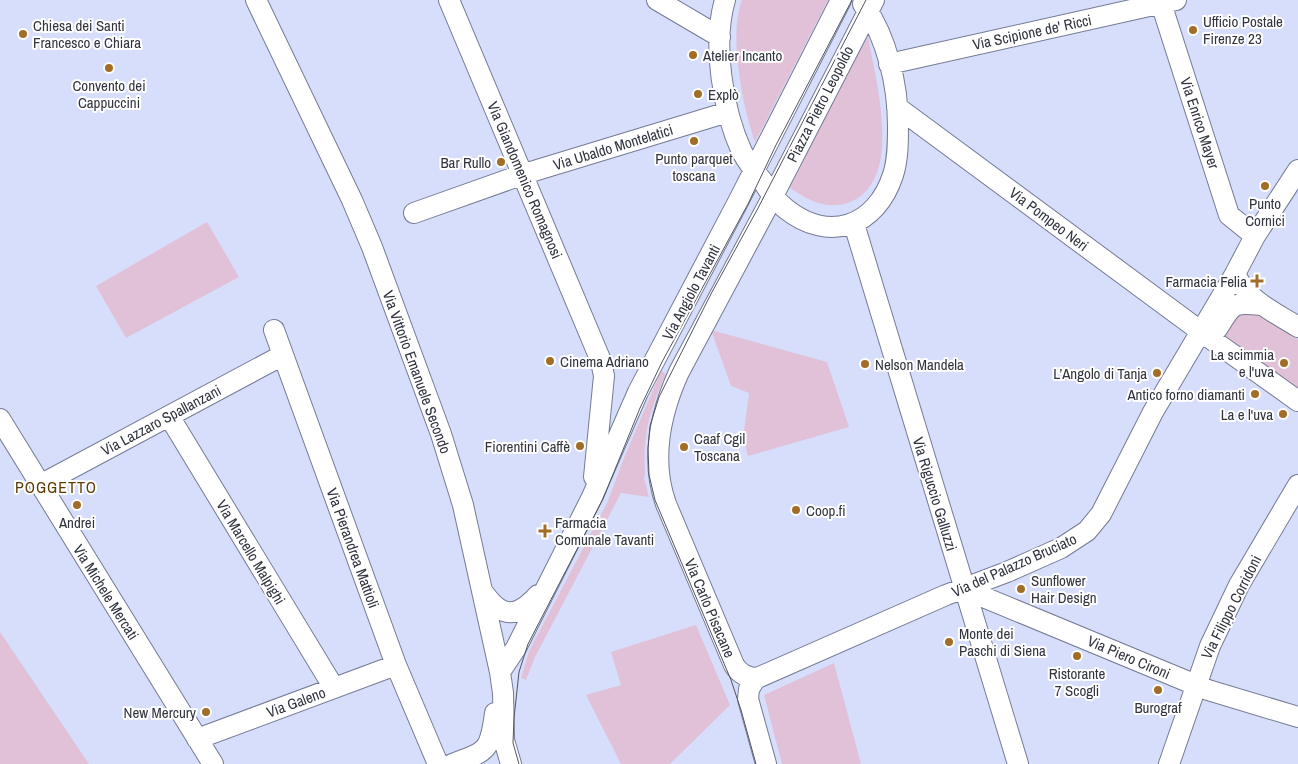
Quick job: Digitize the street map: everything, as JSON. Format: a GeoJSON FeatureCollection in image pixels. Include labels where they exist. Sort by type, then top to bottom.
{"type":"FeatureCollection","features":[{"type":"Feature","properties":{"kind":"street","name":"Via Vittorio Emanuele Secondo"},"geometry":{"type":"LineString","coordinates":[[256,0],[329,150],[372,247],[441,434],[463,505],[500,673],[503,693],[504,740],[510,764]]}},
{"type":"Feature","properties":{"kind":"street","name":"Via Giandomenico Romagnosi"},"geometry":{"type":"LineString","coordinates":[[449,0],[524,174],[601,361]]}},
{"type":"Feature","properties":{"kind":"street"},"geometry":{"type":"LineString","coordinates":[[656,0],[720,37]]}},
{"type":"Feature","properties":{"kind":"street"},"geometry":{"type":"LineString","coordinates":[[725,0],[720,37],[722,76],[728,112],[741,150],[773,196],[784,208],[811,224],[832,227],[854,224]]}},
{"type":"Feature","properties":{"kind":"street","name":"Piazza Pietro Leopoldo"},"geometry":{"type":"LineString","coordinates":[[754,170],[841,0]]}},
{"type":"Feature","properties":{"kind":"street","name":"Via Scipione de' Ricci"},"geometry":{"type":"LineString","coordinates":[[889,64],[1166,1]]}},
{"type":"Feature","properties":{"kind":"street","name":"Via Enrico Mayer"},"geometry":{"type":"LineString","coordinates":[[1166,1],[1229,215],[1255,236]]}},
{"type":"Feature","properties":{"kind":"street","name":"Piazza Pietro Leopoldo"},"geometry":{"type":"LineString","coordinates":[[854,224],[872,210],[883,195],[892,177],[897,154],[897,107],[889,64],[868,4]]}},
{"type":"Feature","properties":{"kind":"street","name":"Piazza Pietro Leopoldo"},"geometry":{"type":"LineString","coordinates":[[773,196],[868,4]]}},
{"type":"Feature","properties":{"kind":"street","name":"Via Pompeo Neri"},"geometry":{"type":"LineString","coordinates":[[897,107],[1298,401]]}},
{"type":"Feature","properties":{"kind":"street","name":"Via Ubaldo Montelatici"},"geometry":{"type":"LineString","coordinates":[[414,213],[524,174],[728,112]]}},
{"type":"Feature","properties":{"kind":"street","name":"Via Angiolo Tavanti"},"geometry":{"type":"LineString","coordinates":[[500,673],[516,648],[592,496],[638,392],[754,170]]}},
{"type":"Feature","properties":{"kind":"street"},"geometry":{"type":"LineString","coordinates":[[1206,335],[1255,236],[1298,170]]}},
{"type":"Feature","properties":{"kind":"street","name":"Via Angiolo Tavanti"},"geometry":{"type":"LineString","coordinates":[[663,496],[659,479],[658,448],[660,429],[668,398],[679,372],[773,196]]}},
{"type":"Feature","properties":{"kind":"street","name":"Via Riguccio Galluzzi"},"geometry":{"type":"LineString","coordinates":[[854,224],[1018,764]]}},
{"type":"Feature","properties":{"kind":"street"},"geometry":{"type":"LineString","coordinates":[[1235,274],[1243,288],[1261,305],[1298,327]]}},
{"type":"Feature","properties":{"kind":"street"},"geometry":{"type":"LineString","coordinates":[[1206,335],[1232,306],[1240,303],[1261,305]]}},
{"type":"Feature","properties":{"kind":"street","name":"Via Pierandrea Mattioli"},"geometry":{"type":"LineString","coordinates":[[274,330],[396,665],[438,764]]}},
{"type":"Feature","properties":{"kind":"street","name":"Via del Palazzo Bruciato"},"geometry":{"type":"LineString","coordinates":[[756,678],[1071,543],[1093,524],[1101,514],[1153,412],[1206,335]]}},
{"type":"Feature","properties":{"kind":"street","name":"Via Lazzaro Spallanzani"},"geometry":{"type":"LineString","coordinates":[[40,485],[283,355]]}},
{"type":"Feature","properties":{"kind":"street","name":"Via Angiolo Tavanti"},"geometry":{"type":"LineString","coordinates":[[592,496],[604,376],[601,361]]}},
{"type":"Feature","properties":{"kind":"street","name":"Via Michele Mercati"},"geometry":{"type":"LineString","coordinates":[[0,419],[213,764]]}},
{"type":"Feature","properties":{"kind":"street","name":"Via Marcello Malpighi"},"geometry":{"type":"LineString","coordinates":[[164,419],[329,690]]}},
{"type":"Feature","properties":{"kind":"street","name":"Via Filippo Corridoni"},"geometry":{"type":"LineString","coordinates":[[1170,764],[1195,685],[1220,624],[1239,586],[1298,485]]}},
{"type":"Feature","properties":{"kind":"street","name":"Via Carlo Pisacane"},"geometry":{"type":"LineString","coordinates":[[663,496],[734,665],[740,673],[756,678]]}},
{"type":"Feature","properties":{"kind":"street","name":"Via Angiolo Tavanti"},"geometry":{"type":"LineString","coordinates":[[482,592],[497,608],[506,613],[512,613],[527,606],[545,588]]}},
{"type":"Feature","properties":{"kind":"street","name":"Via Piero Cironi"},"geometry":{"type":"LineString","coordinates":[[964,589],[1195,685],[1298,717]]}},
{"type":"Feature","properties":{"kind":"street","name":"Via Galeno"},"geometry":{"type":"LineString","coordinates":[[197,739],[396,665]]}},
{"type":"Feature","properties":{"kind":"street"},"geometry":{"type":"LineString","coordinates":[[452,764],[478,755],[486,748],[491,737],[500,673]]}},
{"type":"Feature","properties":{"kind":"street"},"geometry":{"type":"LineString","coordinates":[[756,678],[751,684],[748,696],[766,764]]}},
{"type":"Feature","properties":{"kind":"street"},"geometry":{"type":"LineString","coordinates":[[478,755],[497,758],[510,764]]}},
{"type":"Feature","properties":{"kind":"shaded area"},"geometry":{"type":"Polygon","coordinates":[[[742,0],[828,0],[755,142],[742,91],[737,51],[736,32],[742,0]]]}},
{"type":"Feature","properties":{"kind":"shaded area"},"geometry":{"type":"Polygon","coordinates":[[[866,35],[876,78],[882,128],[882,152],[877,173],[867,191],[850,202],[833,205],[818,203],[790,188],[866,35]]]}},
{"type":"Feature","properties":{"kind":"shaded area"},"geometry":{"type":"Polygon","coordinates":[[[207,222],[239,277],[126,338],[96,286],[207,222]]]}},
{"type":"Feature","properties":{"kind":"shaded area"},"geometry":{"type":"Polygon","coordinates":[[[1235,310],[1261,314],[1298,339],[1298,390],[1222,337],[1235,310]]]}},
{"type":"Feature","properties":{"kind":"shaded area"},"geometry":{"type":"Polygon","coordinates":[[[711,330],[827,362],[849,427],[748,456],[743,438],[749,393],[731,386],[711,330]]]}},
{"type":"Feature","properties":{"kind":"shaded area"},"geometry":{"type":"Polygon","coordinates":[[[661,371],[666,374],[651,412],[646,435],[644,478],[649,497],[621,493],[535,657],[526,680],[521,678],[529,651],[607,503],[661,371]]]}},
{"type":"Feature","properties":{"kind":"shaded area"},"geometry":{"type":"Polygon","coordinates":[[[696,625],[730,705],[670,764],[621,764],[586,695],[621,685],[611,652],[696,625]]]}},
{"type":"Feature","properties":{"kind":"shaded area"},"geometry":{"type":"Polygon","coordinates":[[[0,632],[89,764],[0,764],[0,632]]]}},
{"type":"Feature","properties":{"kind":"shaded area"},"geometry":{"type":"Polygon","coordinates":[[[834,663],[861,764],[782,764],[764,695],[834,663]]]}},
{"type":"Feature","properties":{"kind":"tram line"},"geometry":{"type":"LineString","coordinates":[[519,764],[513,743],[514,718],[519,672],[528,644],[603,499],[640,408],[662,362],[748,204],[776,145],[852,0]]}},
{"type":"Feature","properties":{"kind":"tram line"},"geometry":{"type":"LineString","coordinates":[[756,764],[731,680],[655,500],[649,475],[648,449],[650,426],[659,397],[712,292],[757,210],[866,0]]}},
{"type":"Feature","properties":{"kind":"place","name":"Ufficio Postale Firenze 23"},"geometry":{"type":"Point","coordinates":[1193,30]}},
{"type":"Feature","properties":{"kind":"place","name":"Chiesa dei Santi Francesco e Chiara"},"geometry":{"type":"Point","coordinates":[23,34]}},
{"type":"Feature","properties":{"kind":"place","name":"Atelier Incanto"},"geometry":{"type":"Point","coordinates":[693,55]}},
{"type":"Feature","properties":{"kind":"place","name":"Convento dei Cappuccini"},"geometry":{"type":"Point","coordinates":[109,68]}},
{"type":"Feature","properties":{"kind":"place","name":"Explò"},"geometry":{"type":"Point","coordinates":[698,94]}},
{"type":"Feature","properties":{"kind":"place","name":"Punto parquet toscana"},"geometry":{"type":"Point","coordinates":[694,141]}},
{"type":"Feature","properties":{"kind":"place","name":"Bar Rullo"},"geometry":{"type":"Point","coordinates":[501,162]}},
{"type":"Feature","properties":{"kind":"place","name":"Punto Cornici"},"geometry":{"type":"Point","coordinates":[1265,186]}},
{"type":"Feature","properties":{"kind":"place","name":"Farmacia Felia"},"geometry":{"type":"Point","coordinates":[1257,281]}},
{"type":"Feature","properties":{"kind":"place","name":"Cinema Adriano"},"geometry":{"type":"Point","coordinates":[550,361]}},
{"type":"Feature","properties":{"kind":"place","name":"La scimmia e l'uva"},"geometry":{"type":"Point","coordinates":[1284,363]}},
{"type":"Feature","properties":{"kind":"place","name":"Nelson Mandela"},"geometry":{"type":"Point","coordinates":[865,364]}},
{"type":"Feature","properties":{"kind":"place","name":"L’Angolo di Tanja"},"geometry":{"type":"Point","coordinates":[1157,373]}},
{"type":"Feature","properties":{"kind":"place","name":"Antico forno diamanti"},"geometry":{"type":"Point","coordinates":[1255,394]}},
{"type":"Feature","properties":{"kind":"place","name":"La e l'uva"},"geometry":{"type":"Point","coordinates":[1283,414]}},
{"type":"Feature","properties":{"kind":"place","name":"Fiorentini Caffè"},"geometry":{"type":"Point","coordinates":[580,446]}},
{"type":"Feature","properties":{"kind":"place","name":"Caaf Cgil Toscana"},"geometry":{"type":"Point","coordinates":[684,447]}},
{"type":"Feature","properties":{"kind":"place","name":"Andrei"},"geometry":{"type":"Point","coordinates":[77,505]}},
{"type":"Feature","properties":{"kind":"place","name":"Coop.fi"},"geometry":{"type":"Point","coordinates":[796,510]}},
{"type":"Feature","properties":{"kind":"place","name":"Farmacia Comunale Tavanti"},"geometry":{"type":"Point","coordinates":[545,531]}},
{"type":"Feature","properties":{"kind":"place","name":"Sunflower Hair Design"},"geometry":{"type":"Point","coordinates":[1021,589]}},
{"type":"Feature","properties":{"kind":"place","name":"Monte dei Paschi di Siena"},"geometry":{"type":"Point","coordinates":[949,642]}},
{"type":"Feature","properties":{"kind":"place","name":"Ristorante 7 Scogli"},"geometry":{"type":"Point","coordinates":[1077,656]}},
{"type":"Feature","properties":{"kind":"place","name":"Burograf"},"geometry":{"type":"Point","coordinates":[1158,690]}},
{"type":"Feature","properties":{"kind":"place","name":"New Mercury"},"geometry":{"type":"Point","coordinates":[206,712]}},
{"type":"Feature","properties":{"kind":"district","name":"POGGETTO"},"geometry":{"type":"Point","coordinates":[56,487]}}]}
